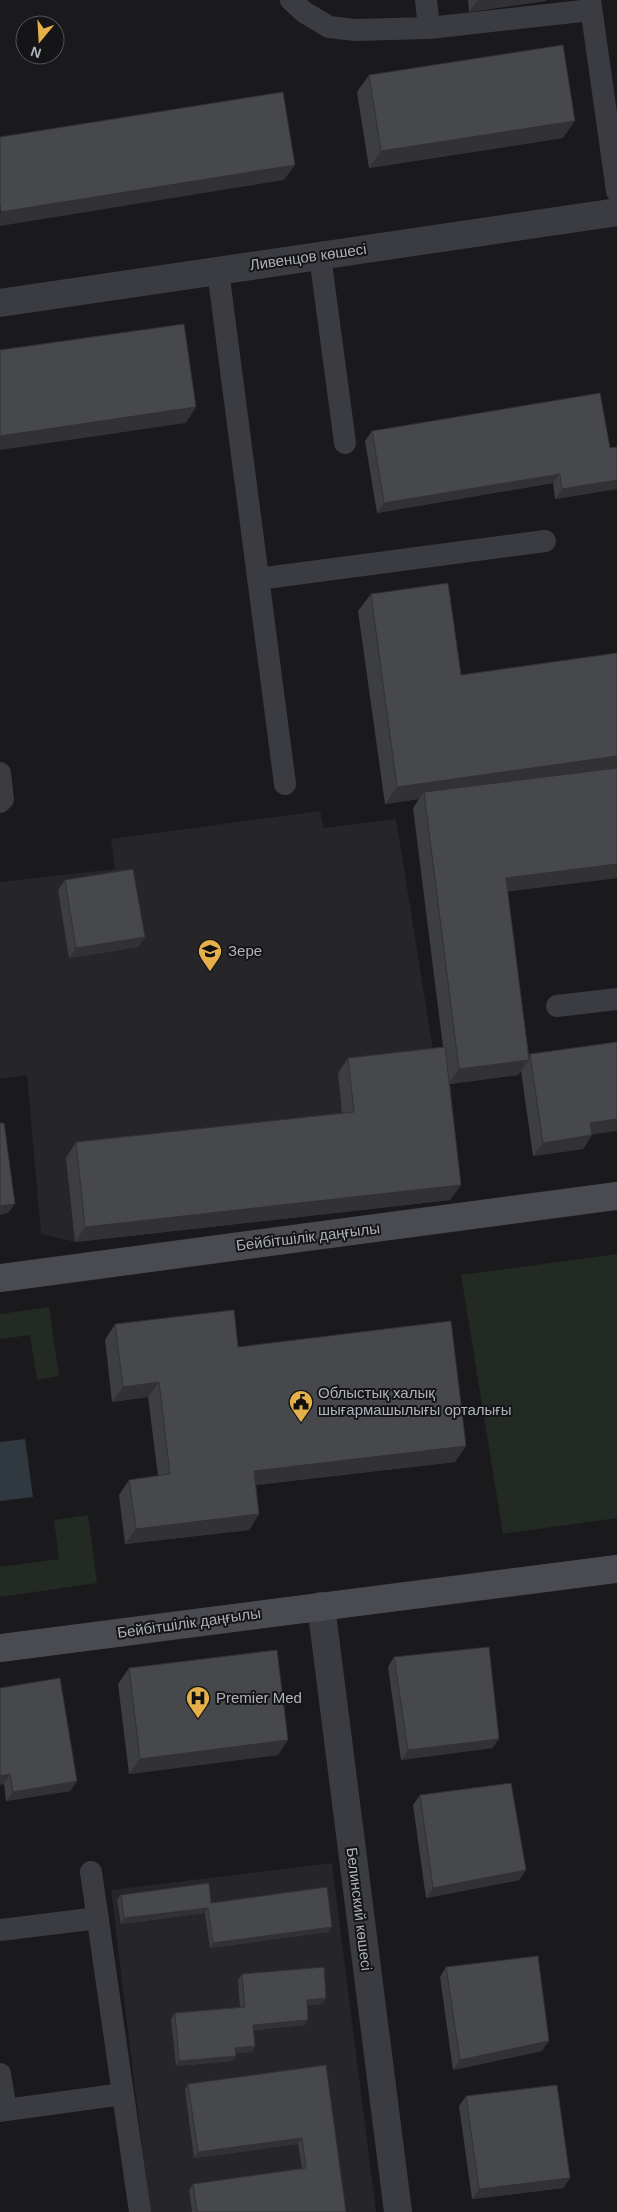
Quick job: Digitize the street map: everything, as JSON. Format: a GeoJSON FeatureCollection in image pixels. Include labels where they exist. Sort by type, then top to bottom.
{"type":"FeatureCollection","features":[{"type":"Feature","properties":{"kind":"main road","name":"Бейбітшілік даңғылы"},"geometry":{"type":"LineString","coordinates":[[0,1278],[617,1196]]}},
{"type":"Feature","properties":{"kind":"main road","name":"Бейбітшілік даңғылы"},"geometry":{"type":"LineString","coordinates":[[0,1648],[617,1569]]}},
{"type":"Feature","properties":{"kind":"street","name":"Ливенцов көшесі"},"geometry":{"type":"LineString","coordinates":[[0,303],[617,212]]}},
{"type":"Feature","properties":{"kind":"street","name":"Белинский көшесі"},"geometry":{"type":"LineString","coordinates":[[321,1606],[398,2212]]}},
{"type":"Feature","properties":{"kind":"lane"},"geometry":{"type":"LineString","coordinates":[[291,0],[304,12],[329,27],[355,30],[429,28],[591,5],[617,191]]}},
{"type":"Feature","properties":{"kind":"lane"},"geometry":{"type":"LineString","coordinates":[[426,0],[429,28]]}},
{"type":"Feature","properties":{"kind":"lane"},"geometry":{"type":"LineString","coordinates":[[320,256],[345,443]]}},
{"type":"Feature","properties":{"kind":"lane"},"geometry":{"type":"LineString","coordinates":[[218,271],[285,784]]}},
{"type":"Feature","properties":{"kind":"lane"},"geometry":{"type":"LineString","coordinates":[[258,579],[545,541]]}},
{"type":"Feature","properties":{"kind":"lane"},"geometry":{"type":"LineString","coordinates":[[0,773],[4,799],[0,802]]}},
{"type":"Feature","properties":{"kind":"lane"},"geometry":{"type":"LineString","coordinates":[[557,1006],[617,999]]}},
{"type":"Feature","properties":{"kind":"lane"},"geometry":{"type":"LineString","coordinates":[[91,1872],[140,2212]]}},
{"type":"Feature","properties":{"kind":"lane"},"geometry":{"type":"LineString","coordinates":[[0,1930],[98,1918]]}},
{"type":"Feature","properties":{"kind":"lane"},"geometry":{"type":"LineString","coordinates":[[0,2074],[3,2111],[123,2094]]}},
{"type":"Feature","properties":{"kind":"shaded area","name":"Зере"},"geometry":{"type":"Polygon","coordinates":[[[320,811],[324,828],[396,819],[435,1062],[450,1200],[75,1242],[41,1234],[27,1075],[0,1079],[0,882],[115,869],[111,839],[320,811]]]}},
{"type":"Feature","properties":{"kind":"shaded area"},"geometry":{"type":"Polygon","coordinates":[[[617,1254],[617,1518],[503,1534],[461,1275],[617,1254]]]}},
{"type":"Feature","properties":{"kind":"shaded area"},"geometry":{"type":"Polygon","coordinates":[[[49,1307],[59,1376],[37,1380],[30,1335],[0,1339],[0,1314],[49,1307]]]}},
{"type":"Feature","properties":{"kind":"shaded area"},"geometry":{"type":"Polygon","coordinates":[[[25,1439],[33,1497],[0,1501],[0,1442],[25,1439]]]}},
{"type":"Feature","properties":{"kind":"shaded area"},"geometry":{"type":"Polygon","coordinates":[[[88,1515],[97,1583],[0,1597],[0,1567],[59,1559],[54,1520],[88,1515]]]}},
{"type":"Feature","properties":{"kind":"shaded area"},"geometry":{"type":"Polygon","coordinates":[[[332,1863],[376,2212],[150,2212],[111,1890],[332,1863]]]}},
{"type":"Feature","properties":{"kind":"building"},"geometry":{"type":"Polygon","coordinates":[[[563,45],[575,121],[381,151],[369,75],[563,45]]]}},
{"type":"Feature","properties":{"kind":"building"},"geometry":{"type":"Polygon","coordinates":[[[283,92],[295,165],[1,212],[0,137],[283,92]]]}},
{"type":"Feature","properties":{"kind":"building"},"geometry":{"type":"Polygon","coordinates":[[[184,324],[196,407],[0,436],[0,350],[184,324]]]}},
{"type":"Feature","properties":{"kind":"building"},"geometry":{"type":"Polygon","coordinates":[[[600,393],[610,448],[617,447],[617,480],[562,489],[560,474],[384,503],[372,431],[600,393]]]}},
{"type":"Feature","properties":{"kind":"building"},"geometry":{"type":"Polygon","coordinates":[[[448,583],[461,675],[617,653],[617,756],[397,787],[371,594],[448,583]]]}},
{"type":"Feature","properties":{"kind":"building"},"geometry":{"type":"Polygon","coordinates":[[[617,768],[617,864],[506,878],[529,1060],[459,1069],[424,792],[617,768]]]}},
{"type":"Feature","properties":{"kind":"building"},"geometry":{"type":"Polygon","coordinates":[[[133,869],[145,937],[76,948],[65,880],[133,869]]]}},
{"type":"Feature","properties":{"kind":"building"},"geometry":{"type":"Polygon","coordinates":[[[617,1042],[617,1119],[590,1123],[592,1135],[543,1143],[530,1054],[617,1042]]]}},
{"type":"Feature","properties":{"kind":"building"},"geometry":{"type":"Polygon","coordinates":[[[445,1047],[461,1185],[85,1227],[76,1142],[354,1112],[348,1058],[445,1047]]]}},
{"type":"Feature","properties":{"kind":"building"},"geometry":{"type":"Polygon","coordinates":[[[0,1123],[4,1123],[15,1204],[0,1206],[0,1123]]]}},
{"type":"Feature","properties":{"kind":"building","name":"Облыстық халық шығармашылығы орталығы"},"geometry":{"type":"Polygon","coordinates":[[[234,1310],[238,1347],[451,1321],[466,1446],[254,1471],[259,1514],[136,1529],[129,1480],[170,1474],[159,1382],[123,1387],[115,1324],[234,1310]]]}},
{"type":"Feature","properties":{"kind":"building"},"geometry":{"type":"Polygon","coordinates":[[[489,1647],[499,1739],[408,1750],[394,1657],[489,1647]]]}},
{"type":"Feature","properties":{"kind":"building","name":"Premier Med"},"geometry":{"type":"Polygon","coordinates":[[[277,1650],[288,1740],[140,1759],[129,1668],[277,1650]]]}},
{"type":"Feature","properties":{"kind":"building"},"geometry":{"type":"Polygon","coordinates":[[[60,1678],[77,1781],[13,1792],[10,1774],[0,1776],[0,1688],[60,1678]]]}},
{"type":"Feature","properties":{"kind":"building"},"geometry":{"type":"Polygon","coordinates":[[[511,1783],[526,1870],[433,1888],[420,1795],[511,1783]]]}},
{"type":"Feature","properties":{"kind":"building"},"geometry":{"type":"Polygon","coordinates":[[[209,1883],[211,1903],[327,1887],[332,1927],[213,1943],[208,1908],[124,1918],[121,1895],[209,1883]]]}},
{"type":"Feature","properties":{"kind":"building"},"geometry":{"type":"Polygon","coordinates":[[[538,1956],[549,2041],[460,2060],[446,1967],[538,1956]]]}},
{"type":"Feature","properties":{"kind":"building"},"geometry":{"type":"Polygon","coordinates":[[[324,1967],[326,1998],[307,2000],[308,2020],[253,2025],[255,2046],[235,2048],[236,2056],[179,2061],[175,2013],[245,2007],[242,1974],[324,1967]]]}},
{"type":"Feature","properties":{"kind":"building"},"geometry":{"type":"Polygon","coordinates":[[[326,2065],[346,2212],[197,2212],[193,2184],[306,2168],[302,2138],[198,2152],[188,2084],[326,2065]]]}},
{"type":"Feature","properties":{"kind":"building"},"geometry":{"type":"Polygon","coordinates":[[[557,2085],[570,2178],[479,2189],[466,2096],[557,2085]]]}},
{"type":"Feature","properties":{"kind":"place","name":"Зере"},"geometry":{"type":"Point","coordinates":[210,972]}},
{"type":"Feature","properties":{"kind":"place","name":"Облыстық халық шығармашылығы орталығы"},"geometry":{"type":"Point","coordinates":[301,1423]}},
{"type":"Feature","properties":{"kind":"place","name":"Premier Med"},"geometry":{"type":"Point","coordinates":[198,1719]}}]}
